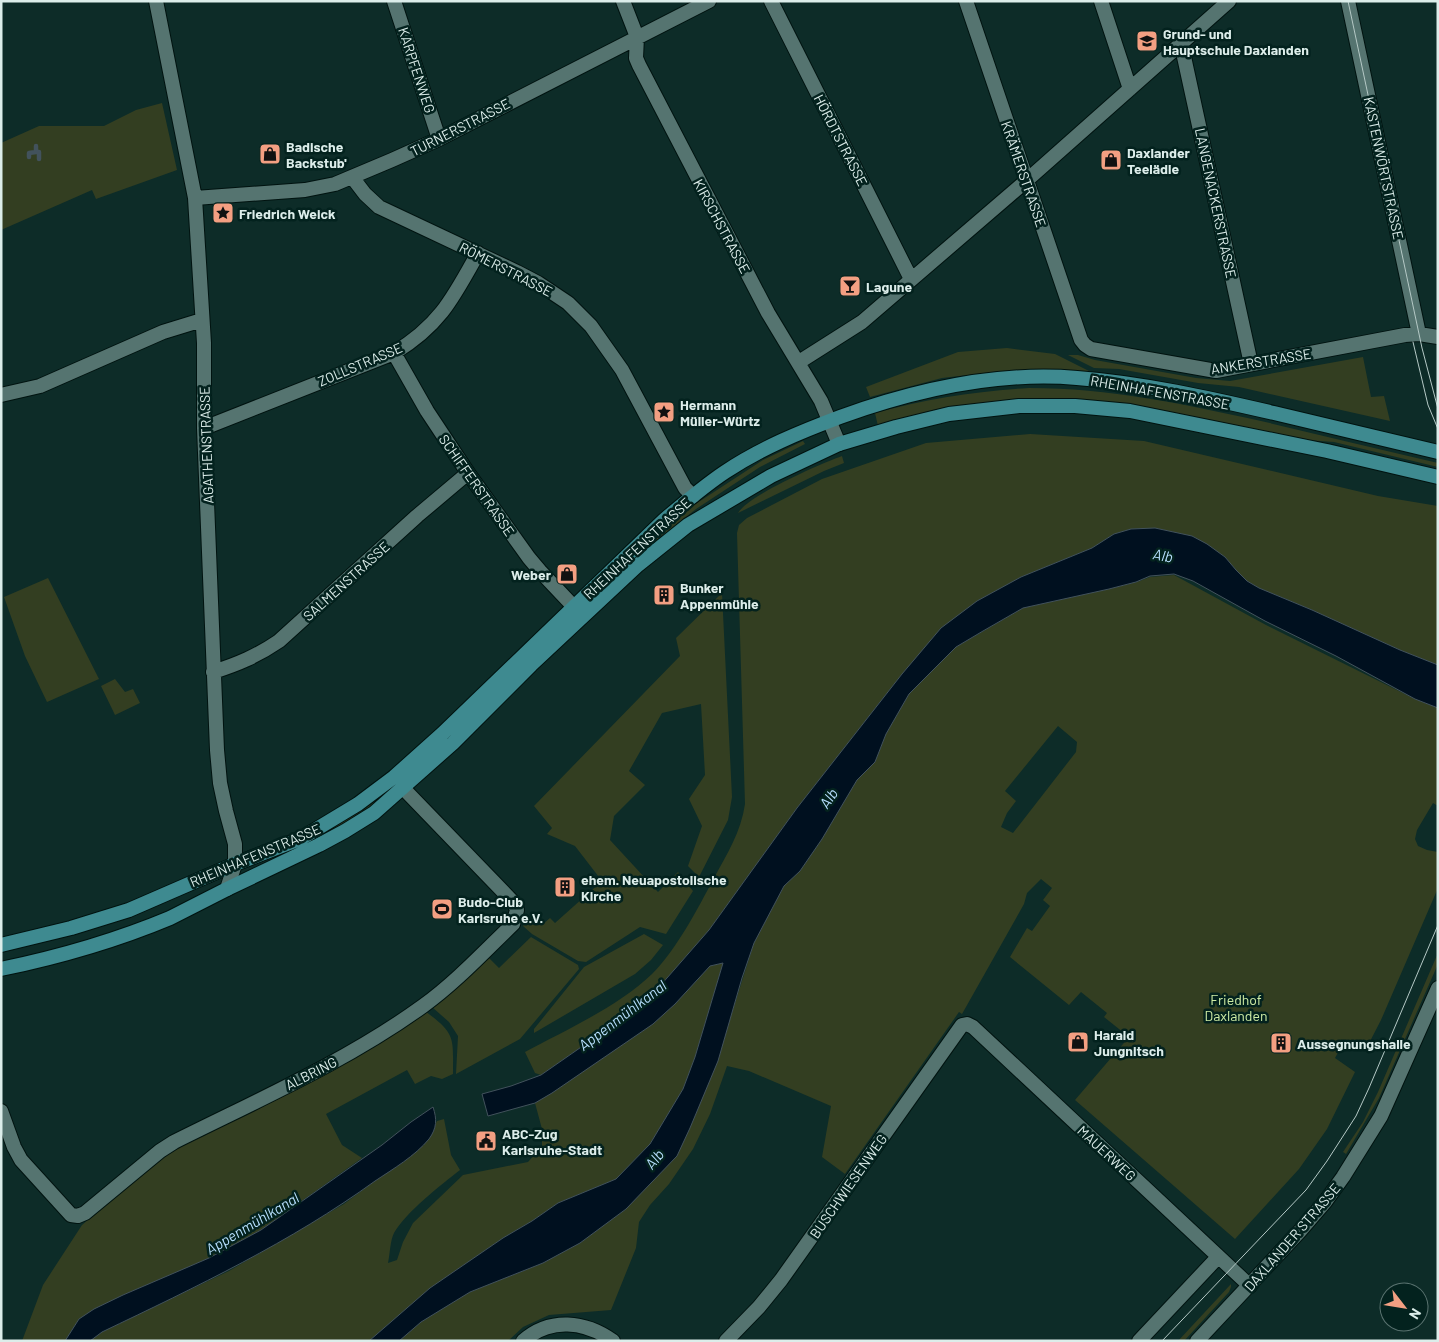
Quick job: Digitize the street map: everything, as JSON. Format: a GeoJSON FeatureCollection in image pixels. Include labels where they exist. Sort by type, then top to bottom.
{"type":"FeatureCollection","features":[{"type":"Feature","properties":{"kind":"main road","name":"RHEINHAFENSTRASSE"},"geometry":{"type":"LineString","coordinates":[[1,945],[71,928],[129,910],[234,864],[300,839],[358,804],[394,777],[436,740],[664,520],[693,496],[725,472],[796,433],[875,404],[946,386],[1009,378],[1075,378],[1129,383],[1186,394],[1438,452]]}},
{"type":"Feature","properties":{"kind":"main road","name":"RHEINHAFENSTRASSE"},"geometry":{"type":"LineString","coordinates":[[1,969],[70,953],[170,918],[346,831],[374,812],[453,743],[531,665],[638,565],[688,526],[771,476],[839,444],[949,414],[1019,406],[1076,406],[1140,413],[1327,450],[1438,477]]}},
{"type":"Feature","properties":{"kind":"street","name":"AGATHENSTRASSE"},"geometry":{"type":"LineString","coordinates":[[156,1],[195,198],[202,320],[213,672],[220,783],[236,844],[234,864],[227,889]]}},
{"type":"Feature","properties":{"kind":"street","name":"KARPFENWEG"},"geometry":{"type":"LineString","coordinates":[[394,1],[439,139]]}},
{"type":"Feature","properties":{"kind":"street","name":"KIRSCHSTRASSE"},"geometry":{"type":"LineString","coordinates":[[623,1],[637,37],[636,58],[639,65],[768,313],[821,401],[839,444]]}},
{"type":"Feature","properties":{"kind":"street","name":"TURNERSTRASSE"},"geometry":{"type":"LineString","coordinates":[[195,198],[305,190],[322,187],[352,177],[439,139],[709,1]]}},
{"type":"Feature","properties":{"kind":"street","name":"HÖRDTSTRASSE"},"geometry":{"type":"LineString","coordinates":[[771,1],[911,279]]}},
{"type":"Feature","properties":{"kind":"street","name":"KRÄMERSTRASSE"},"geometry":{"type":"LineString","coordinates":[[966,1],[1081,340],[1085,345]]}},
{"type":"Feature","properties":{"kind":"street"},"geometry":{"type":"LineString","coordinates":[[1102,1],[1130,89]]}},
{"type":"Feature","properties":{"kind":"street"},"geometry":{"type":"LineString","coordinates":[[799,362],[862,322],[1229,1]]}},
{"type":"Feature","properties":{"kind":"street","name":"KASTENWÖRTSTRASSE"},"geometry":{"type":"LineString","coordinates":[[1348,1],[1419,334]]}},
{"type":"Feature","properties":{"kind":"street","name":"LANGENACKERSTRASSE"},"geometry":{"type":"LineString","coordinates":[[1182,43],[1251,364]]}},
{"type":"Feature","properties":{"kind":"street","name":"RÖMERSTRASSE"},"geometry":{"type":"LineString","coordinates":[[352,177],[365,194],[379,207],[478,253],[554,292],[568,302],[591,326],[622,370],[686,488],[693,496]]}},
{"type":"Feature","properties":{"kind":"street","name":"ZOLLSTRASSE"},"geometry":{"type":"LineString","coordinates":[[204,428],[394,353],[415,340],[444,311],[478,253]]}},
{"type":"Feature","properties":{"kind":"street"},"geometry":{"type":"LineString","coordinates":[[1,395],[40,386],[163,332],[202,320]]}},
{"type":"Feature","properties":{"kind":"street","name":"ANKERSTRASSE"},"geometry":{"type":"LineString","coordinates":[[1085,345],[1091,349],[1204,370],[1216,370],[1404,335],[1419,334],[1438,337]]}},
{"type":"Feature","properties":{"kind":"street","name":"SCHIFFERSTRASSE"},"geometry":{"type":"LineString","coordinates":[[394,353],[427,411],[468,473],[540,572],[574,607]]}},
{"type":"Feature","properties":{"kind":"street","name":"SALMENSTRASSE"},"geometry":{"type":"LineString","coordinates":[[213,672],[242,662],[279,641],[417,516],[468,473]]}},
{"type":"Feature","properties":{"kind":"street","name":"ALBRING"},"geometry":{"type":"LineString","coordinates":[[1,1111],[10,1138],[21,1160],[71,1214],[78,1216],[85,1213],[167,1146],[340,1058],[377,1037],[425,1005],[513,924],[517,910],[514,903],[403,788]]}},
{"type":"Feature","properties":{"kind":"street","name":"DAXLANDER STRASSE"},"geometry":{"type":"LineString","coordinates":[[1197,1341],[1250,1286],[1325,1202],[1381,1116],[1438,988]]}},
{"type":"Feature","properties":{"kind":"street","name":"MAUERWEG"},"geometry":{"type":"LineString","coordinates":[[962,1025],[968,1024],[973,1027],[1250,1286]]}},
{"type":"Feature","properties":{"kind":"street","name":"BUSCHWIESENWEG"},"geometry":{"type":"LineString","coordinates":[[726,1341],[759,1307],[790,1268],[962,1025]]}},
{"type":"Feature","properties":{"kind":"street"},"geometry":{"type":"LineString","coordinates":[[1139,1341],[1218,1257]]}},
{"type":"Feature","properties":{"kind":"street"},"geometry":{"type":"LineString","coordinates":[[523,1341],[539,1330],[562,1325],[586,1326],[612,1340]]}},
{"type":"Feature","properties":{"kind":"green space"},"geometry":{"type":"Polygon","coordinates":[[[162,103],[177,170],[96,199],[92,190],[1,230],[1,143],[39,126],[104,126],[136,110],[162,103]]]}},
{"type":"Feature","properties":{"kind":"green space"},"geometry":{"type":"Polygon","coordinates":[[[1007,348],[1055,354],[1091,372],[1003,371],[942,378],[870,397],[866,387],[958,352],[1007,348]]]}},
{"type":"Feature","properties":{"kind":"green space"},"geometry":{"type":"Polygon","coordinates":[[[1068,355],[1078,355],[1095,360],[1196,378],[1230,381],[1363,357],[1371,397],[1384,396],[1390,421],[1239,387],[1198,383],[1119,369],[1094,368],[1068,355]]]}},
{"type":"Feature","properties":{"kind":"green space"},"geometry":{"type":"Polygon","coordinates":[[[1029,388],[1088,391],[1175,403],[1261,421],[1438,463],[1438,467],[1334,442],[1306,440],[1045,399],[961,407],[878,426],[875,413],[951,396],[1029,388]]]}},
{"type":"Feature","properties":{"kind":"green space"},"geometry":{"type":"Polygon","coordinates":[[[1030,434],[1144,441],[1378,496],[1438,506],[1438,665],[1259,588],[1247,581],[1225,557],[1191,536],[1155,528],[1131,529],[1114,534],[1092,548],[1021,577],[977,601],[902,674],[797,808],[709,930],[660,986],[633,1011],[541,1075],[535,1073],[525,1052],[624,997],[639,986],[661,964],[694,915],[737,833],[745,804],[737,533],[739,525],[747,518],[822,479],[926,443],[1030,434]]]}},
{"type":"Feature","properties":{"kind":"green space"},"geometry":{"type":"Polygon","coordinates":[[[803,441],[805,444],[760,467],[696,509],[656,541],[398,788],[372,808],[284,857],[283,853],[341,823],[394,785],[663,529],[694,505],[763,460],[803,441]]]}},
{"type":"Feature","properties":{"kind":"green space"},"geometry":{"type":"Polygon","coordinates":[[[842,456],[844,463],[738,513],[770,489],[842,456]]]}},
{"type":"Feature","properties":{"kind":"green space","name":"Friedhof Daxlanden"},"geometry":{"type":"Polygon","coordinates":[[[1174,575],[1266,625],[1415,699],[1438,708],[1438,806],[1433,803],[1417,830],[1415,839],[1418,846],[1438,852],[1438,888],[1381,1020],[1365,1051],[1345,1040],[1335,1058],[1355,1072],[1327,1129],[1299,1169],[1235,1239],[1075,1100],[1129,1037],[1104,1017],[1107,1013],[1081,992],[1069,1005],[1010,957],[1027,928],[1032,931],[1050,906],[1043,900],[1052,888],[1041,879],[1027,893],[1024,904],[962,1014],[959,1012],[845,1174],[822,1157],[831,1106],[749,1071],[727,1066],[710,1114],[693,1149],[669,1184],[650,1205],[639,1222],[636,1248],[611,1310],[549,1315],[523,1327],[508,1341],[399,1341],[421,1322],[470,1292],[543,1263],[580,1243],[626,1209],[731,1016],[754,943],[784,886],[800,871],[822,839],[857,780],[875,762],[886,734],[909,694],[936,666],[956,647],[1023,608],[1109,589],[1150,577],[1174,575]],[[1058,726],[1005,791],[1016,801],[1007,813],[1001,827],[1013,833],[1076,752],[1077,742],[1058,726]]]}},
{"type":"Feature","properties":{"kind":"green space"},"geometry":{"type":"Polygon","coordinates":[[[48,578],[99,679],[47,702],[25,656],[4,597],[48,578]]]}},
{"type":"Feature","properties":{"kind":"green space"},"geometry":{"type":"Polygon","coordinates":[[[722,593],[732,797],[728,820],[699,877],[688,866],[702,826],[689,799],[705,775],[701,704],[662,713],[629,771],[645,785],[614,816],[610,840],[658,892],[678,872],[693,891],[666,934],[640,927],[586,962],[578,961],[532,934],[523,926],[526,920],[542,925],[550,918],[555,923],[602,881],[575,846],[547,834],[552,828],[534,806],[680,656],[676,638],[722,593]]]}},
{"type":"Feature","properties":{"kind":"green space"},"geometry":{"type":"Polygon","coordinates":[[[115,679],[125,692],[133,689],[140,703],[115,715],[101,686],[115,679]]]}},
{"type":"Feature","properties":{"kind":"green space"},"geometry":{"type":"Polygon","coordinates":[[[644,934],[663,945],[651,960],[635,974],[534,1033],[534,1029],[584,967],[644,934]]]}},
{"type":"Feature","properties":{"kind":"green space"},"geometry":{"type":"Polygon","coordinates":[[[531,937],[578,965],[579,969],[520,1039],[456,1074],[458,1036],[449,1022],[432,1007],[488,957],[499,968],[531,937]]]}},
{"type":"Feature","properties":{"kind":"green space"},"geometry":{"type":"Polygon","coordinates":[[[1438,953],[1438,964],[1379,1098],[1346,1154],[1343,1152],[1363,1122],[1378,1092],[1438,953]]]}},
{"type":"Feature","properties":{"kind":"green space"},"geometry":{"type":"Polygon","coordinates":[[[723,963],[695,1057],[683,1089],[650,1144],[616,1179],[558,1203],[503,1238],[431,1288],[369,1341],[90,1341],[102,1332],[229,1271],[344,1204],[419,1148],[429,1138],[437,1121],[444,1119],[451,1155],[460,1170],[424,1199],[399,1225],[393,1236],[388,1263],[397,1260],[403,1242],[413,1223],[463,1175],[528,1162],[542,1146],[542,1129],[535,1103],[653,1024],[675,1004],[710,966],[723,963]]]}},
{"type":"Feature","properties":{"kind":"green space"},"geometry":{"type":"Polygon","coordinates":[[[425,1011],[442,1025],[451,1037],[453,1074],[442,1079],[431,1076],[415,1084],[407,1070],[326,1114],[342,1145],[362,1158],[261,1230],[209,1258],[79,1319],[65,1341],[22,1341],[43,1285],[82,1225],[155,1162],[199,1136],[360,1055],[425,1011]]]}},
{"type":"Feature","properties":{"kind":"green space"},"geometry":{"type":"Polygon","coordinates":[[[1231,1284],[1229,1292],[1184,1341],[1178,1341],[1231,1284]]]}},
{"type":"Feature","properties":{"kind":"water","name":"Alb"},"geometry":{"type":"Polygon","coordinates":[[[1155,528],[1192,536],[1225,557],[1247,581],[1259,588],[1438,665],[1438,708],[1415,699],[1336,656],[1265,621],[1193,581],[1174,574],[1150,576],[1109,589],[1023,608],[983,631],[956,647],[909,694],[886,734],[875,762],[857,780],[822,839],[800,871],[784,886],[754,943],[718,1061],[677,1156],[626,1209],[580,1243],[543,1263],[470,1292],[421,1322],[399,1341],[369,1341],[430,1288],[503,1238],[558,1203],[616,1179],[650,1144],[683,1089],[695,1057],[723,963],[710,966],[675,1004],[653,1024],[535,1103],[488,1116],[482,1094],[541,1075],[633,1011],[660,986],[709,930],[797,808],[902,674],[941,628],[977,601],[1021,577],[1092,548],[1114,534],[1131,529],[1155,528]]]}},
{"type":"Feature","properties":{"kind":"water"},"geometry":{"type":"Polygon","coordinates":[[[433,1107],[436,1119],[435,1127],[429,1139],[417,1151],[404,1162],[310,1224],[242,1262],[102,1332],[90,1341],[65,1341],[79,1319],[94,1309],[209,1258],[261,1230],[433,1107]]]}},
{"type":"Feature","properties":{"kind":"waterway"},"geometry":{"type":"LineString","coordinates":[[36,146],[36,152],[39,152],[39,159]]}},
{"type":"Feature","properties":{"kind":"waterway"},"geometry":{"type":"LineString","coordinates":[[29,157],[29,153],[36,152]]}},
{"type":"Feature","properties":{"kind":"tram line"},"geometry":{"type":"LineString","coordinates":[[1348,1],[1422,348],[1438,409]]}},
{"type":"Feature","properties":{"kind":"tram line"},"geometry":{"type":"LineString","coordinates":[[1413,342],[1428,405],[1438,429]]}},
{"type":"Feature","properties":{"kind":"tram line"},"geometry":{"type":"LineString","coordinates":[[1162,1341],[1306,1190],[1327,1161],[1356,1116],[1438,925]]}},
{"type":"Feature","properties":{"kind":"place","name":"Grund- und Hauptschule Daxlanden"},"geometry":{"type":"Point","coordinates":[1147,41]}},
{"type":"Feature","properties":{"kind":"place","name":"Badische Backstub'"},"geometry":{"type":"Point","coordinates":[270,154]}},
{"type":"Feature","properties":{"kind":"place","name":"Daxlander Teelädle"},"geometry":{"type":"Point","coordinates":[1111,160]}},
{"type":"Feature","properties":{"kind":"place","name":"Friedrich Weick"},"geometry":{"type":"Point","coordinates":[223,213]}},
{"type":"Feature","properties":{"kind":"place","name":"Lagune"},"geometry":{"type":"Point","coordinates":[850,286]}},
{"type":"Feature","properties":{"kind":"place","name":"Hermann Müller-Würtz"},"geometry":{"type":"Point","coordinates":[664,412]}},
{"type":"Feature","properties":{"kind":"place","name":"Weber"},"geometry":{"type":"Point","coordinates":[567,574]}},
{"type":"Feature","properties":{"kind":"place","name":"Bunker Appenmühle"},"geometry":{"type":"Point","coordinates":[664,595]}},
{"type":"Feature","properties":{"kind":"place","name":"ehem. Neuapostolische Kirche"},"geometry":{"type":"Point","coordinates":[565,887]}},
{"type":"Feature","properties":{"kind":"place","name":"Budo-Club Karlsruhe e.V."},"geometry":{"type":"Point","coordinates":[442,909]}},
{"type":"Feature","properties":{"kind":"place","name":"Harald Jungnitsch"},"geometry":{"type":"Point","coordinates":[1078,1042]}},
{"type":"Feature","properties":{"kind":"place","name":"Aussegnungshalle"},"geometry":{"type":"Point","coordinates":[1281,1043]}},
{"type":"Feature","properties":{"kind":"place","name":"ABC-Zug Karlsruhe-Stadt"},"geometry":{"type":"Point","coordinates":[486,1141]}},
{"type":"Feature","properties":{"kind":"water label","name":"Appenmühlkanal"},"geometry":{"type":"Point","coordinates":[622,1015]}},
{"type":"Feature","properties":{"kind":"water label","name":"Appenmühlkanal"},"geometry":{"type":"Point","coordinates":[252,1223]}}]}
